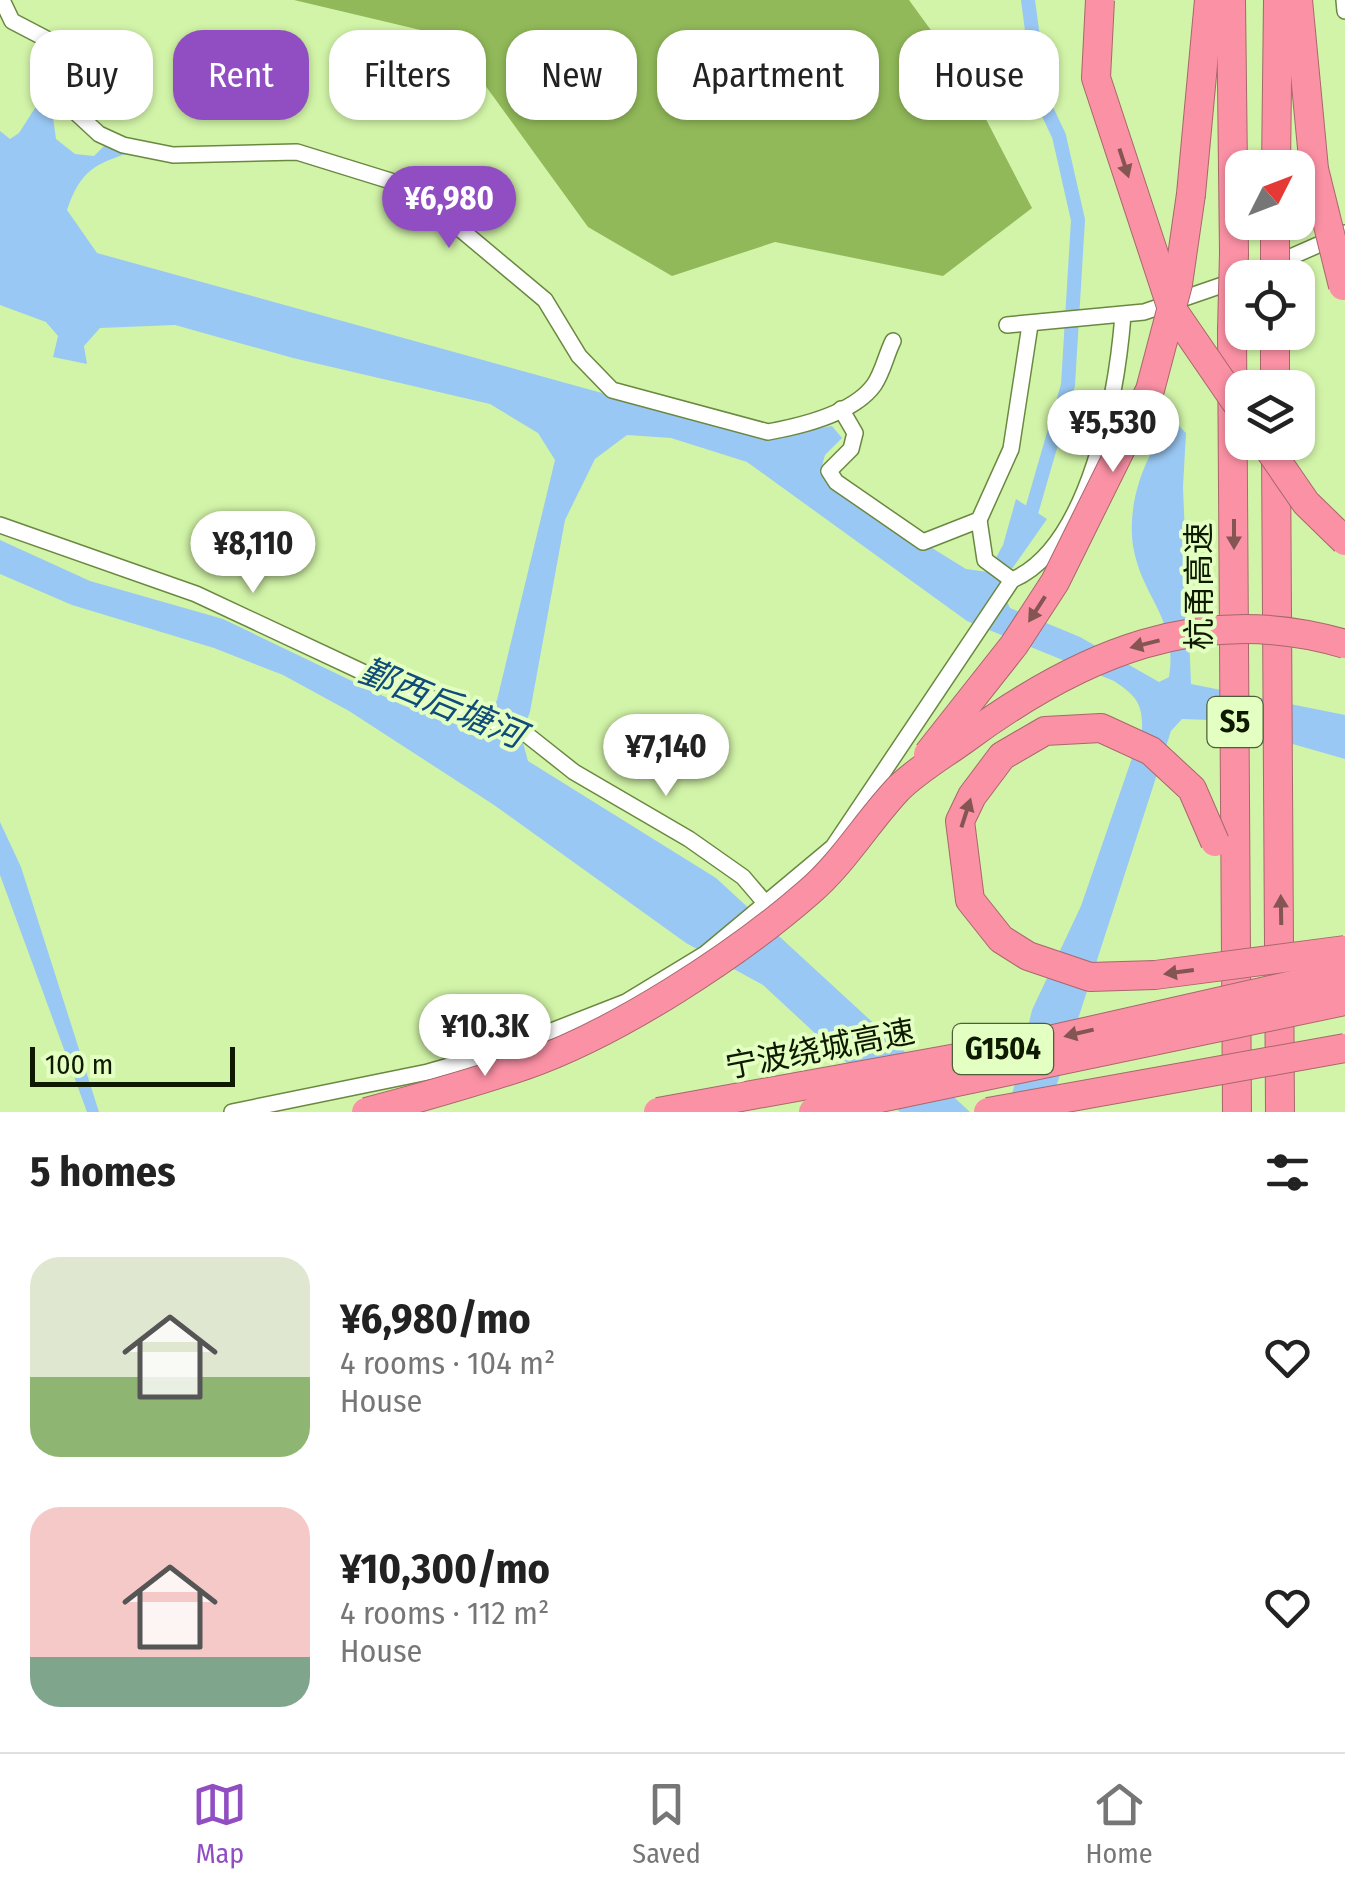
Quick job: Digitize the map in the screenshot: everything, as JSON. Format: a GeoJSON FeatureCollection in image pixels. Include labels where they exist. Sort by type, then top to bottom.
{"type":"FeatureCollection","features":[{"type":"Feature","properties":{"kind":"highway"},"geometry":{"type":"LineString","coordinates":[[1100,0],[1096,78],[1172,309],[1225,387]]}},
{"type":"Feature","properties":{"kind":"highway"},"geometry":{"type":"LineString","coordinates":[[366,1112],[528,1064],[594,1035],[658,998],[811,891],[1014,645],[1055,582],[1150,390],[1178,284],[1191,194],[1209,0]]}},
{"type":"Feature","properties":{"kind":"highway","name":"杭甬高速"},"geometry":{"type":"LineString","coordinates":[[1231,0],[1240,260]]}},
{"type":"Feature","properties":{"kind":"highway"},"geometry":{"type":"LineString","coordinates":[[1276,150],[1278,0]]}},
{"type":"Feature","properties":{"kind":"highway"},"geometry":{"type":"LineString","coordinates":[[1298,0],[1314,169],[1344,289]]}},
{"type":"Feature","properties":{"kind":"highway","name":"杭甬高速"},"geometry":{"type":"LineString","coordinates":[[1232,350],[1238,1107]]}},
{"type":"Feature","properties":{"kind":"highway"},"geometry":{"type":"LineString","coordinates":[[1276,460],[1306,504],[1345,541]]}},
{"type":"Feature","properties":{"kind":"highway","name":"S5"},"geometry":{"type":"LineString","coordinates":[[1276,460],[1280,1112]]}},
{"type":"Feature","properties":{"kind":"highway"},"geometry":{"type":"LineString","coordinates":[[901,786],[1010,706],[1062,674],[1105,654],[1182,634],[1262,631],[1345,644]]}},
{"type":"Feature","properties":{"kind":"highway"},"geometry":{"type":"LineString","coordinates":[[1238,1107],[1214,842],[1192,788],[1151,751],[1101,728],[1045,732],[1002,756],[972,796],[960,821],[970,900],[1001,938],[1028,956],[1090,977],[1155,976],[1345,950]]}},
{"type":"Feature","properties":{"kind":"highway","name":"宁波绕城高速"},"geometry":{"type":"LineString","coordinates":[[658,1112],[1023,1046],[1345,973]]}},
{"type":"Feature","properties":{"kind":"highway","name":"宁波绕城高速"},"geometry":{"type":"LineString","coordinates":[[812,1112],[1345,1001]]}},
{"type":"Feature","properties":{"kind":"highway"},"geometry":{"type":"LineString","coordinates":[[988,1112],[1345,1048]]}},
{"type":"Feature","properties":{"kind":"highway"},"geometry":{"type":"LineString","coordinates":[[1282,1075],[1292,1112]]}},
{"type":"Feature","properties":{"kind":"street"},"geometry":{"type":"LineString","coordinates":[[2,0],[12,21],[58,44],[67,61],[65,85],[72,109],[99,134],[123,146],[173,156],[297,152],[410,187],[545,300],[579,356],[612,390],[768,432],[802,426],[864,396],[876,382],[893,342]]}},
{"type":"Feature","properties":{"kind":"street"},"geometry":{"type":"LineString","coordinates":[[1344,0],[1345,11]]}},
{"type":"Feature","properties":{"kind":"street"},"geometry":{"type":"LineString","coordinates":[[1266,260],[1345,233]]}},
{"type":"Feature","properties":{"kind":"street"},"geometry":{"type":"LineString","coordinates":[[1007,325],[1124,316],[1198,297],[1225,279]]}},
{"type":"Feature","properties":{"kind":"street"},"geometry":{"type":"LineString","coordinates":[[232,1112],[428,1072],[496,1053],[626,1002],[705,954],[834,848],[1009,586],[1034,570],[1080,504],[1117,387],[1124,316]]}},
{"type":"Feature","properties":{"kind":"street"},"geometry":{"type":"LineString","coordinates":[[1009,586],[984,560],[979,520],[1012,450],[1035,325]]}},
{"type":"Feature","properties":{"kind":"street"},"geometry":{"type":"LineString","coordinates":[[840,409],[855,433],[851,449],[829,471],[836,482],[923,542],[979,520]]}},
{"type":"Feature","properties":{"kind":"street"},"geometry":{"type":"LineString","coordinates":[[0,525],[196,594],[369,675],[526,734],[574,772],[730,867],[767,905]]}},
{"type":"Feature","properties":{"kind":"green space"},"geometry":{"type":"Polygon","coordinates":[[[294,0],[909,0],[931,30],[899,30],[899,120],[986,120],[1032,208],[943,276],[775,242],[672,276],[588,227],[510,120],[637,120],[637,30],[506,30],[506,114],[486,87],[486,30],[420,30],[294,0]]]}},
{"type":"Feature","properties":{"kind":"water"},"geometry":{"type":"Polygon","coordinates":[[[30,116],[30,120],[53,120],[56,139],[75,154],[94,156],[108,142],[126,154],[88,173],[76,188],[67,210],[97,253],[725,427],[772,436],[832,426],[842,438],[825,455],[821,469],[848,496],[966,569],[988,572],[1003,545],[1016,499],[1047,519],[1000,586],[1010,608],[1080,637],[1159,682],[1169,677],[1169,640],[1139,568],[1132,517],[1146,465],[1173,420],[1186,433],[1183,487],[1191,684],[1345,715],[1345,759],[1209,720],[1182,719],[1171,731],[1048,1112],[1008,1112],[1032,1010],[1081,906],[1142,729],[1136,700],[1114,681],[967,621],[747,462],[671,438],[627,435],[595,459],[565,520],[530,712],[521,736],[528,761],[716,878],[970,1112],[900,1112],[763,985],[686,943],[494,805],[349,711],[283,675],[214,648],[72,605],[0,574],[0,540],[90,581],[223,619],[402,705],[483,734],[497,700],[555,460],[538,433],[490,404],[293,358],[175,325],[100,328],[84,346],[87,364],[53,357],[58,336],[46,322],[0,305],[0,131],[10,139],[30,116]]]}},
{"type":"Feature","properties":{"kind":"water"},"geometry":{"type":"Polygon","coordinates":[[[0,822],[21,867],[99,1112],[87,1112],[0,875],[0,822]]]}},
{"type":"Feature","properties":{"kind":"waterway"},"geometry":{"type":"LineString","coordinates":[[1027,527],[1068,385],[1078,220],[1059,136],[1041,98],[1028,0]]}},
{"type":"Feature","properties":{"kind":"water label","name":"鄞西后塘河"},"geometry":{"type":"Point","coordinates":[442,703]}}]}
